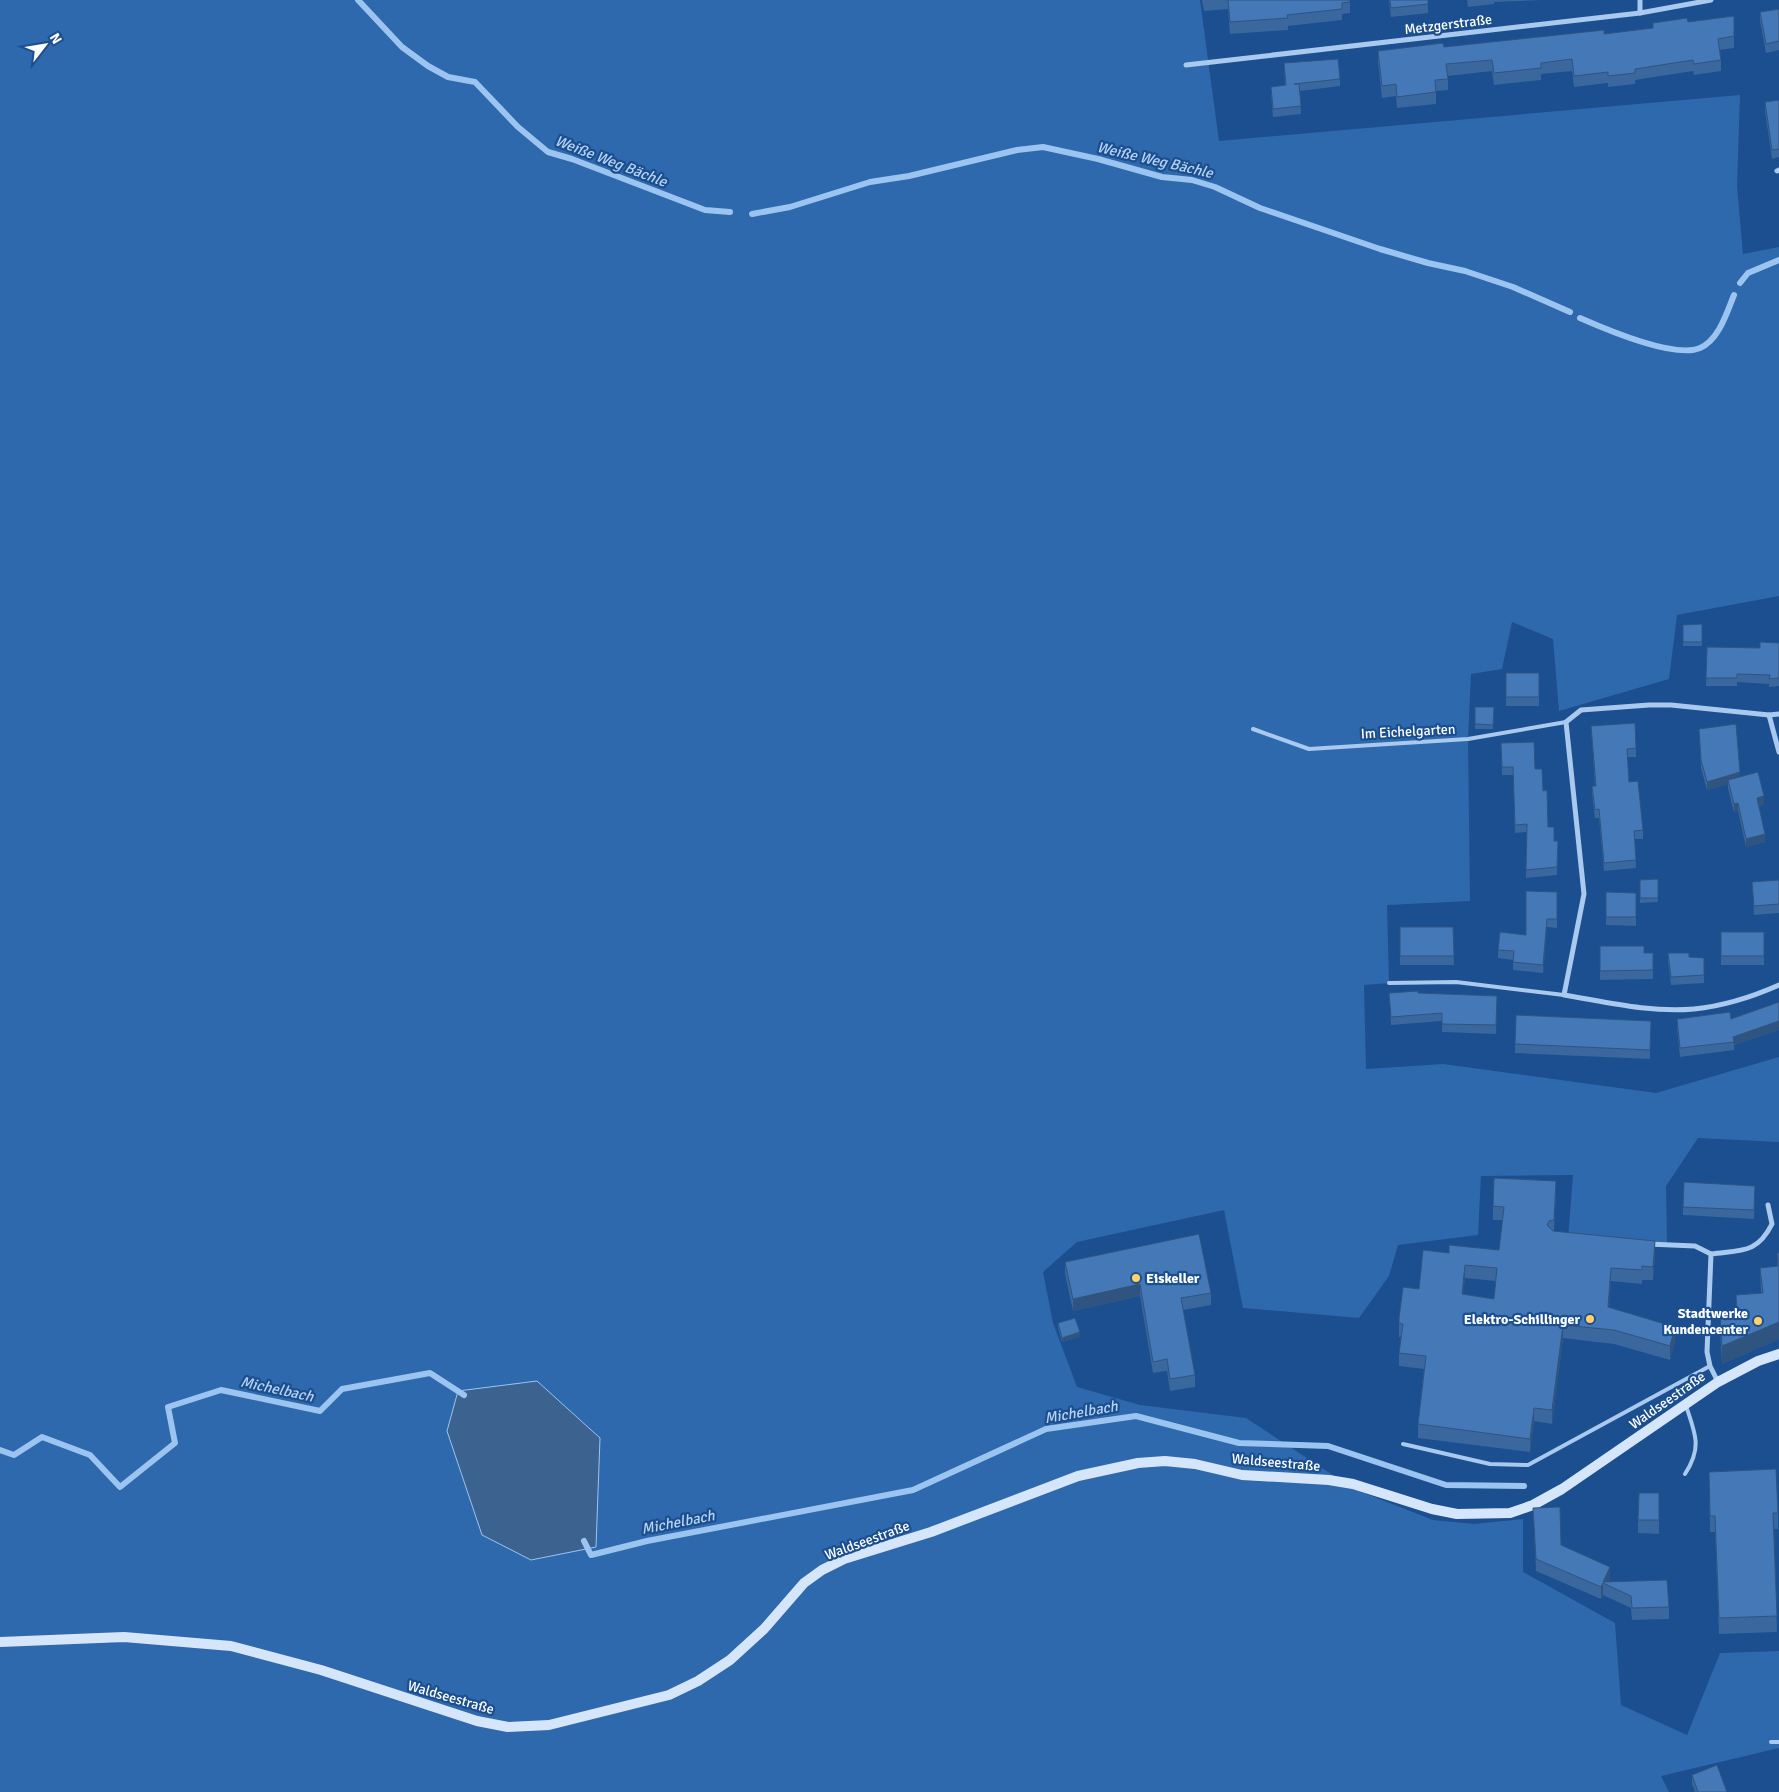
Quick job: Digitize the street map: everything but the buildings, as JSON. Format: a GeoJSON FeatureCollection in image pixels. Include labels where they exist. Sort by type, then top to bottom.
{"type":"FeatureCollection","features":[{"type":"Feature","properties":{"kind":"street"},"geometry":{"type":"LineString","coordinates":[[1640,0],[1640,13]]}},
{"type":"Feature","properties":{"kind":"street","name":"Metzgerstraße"},"geometry":{"type":"LineString","coordinates":[[1186,65],[1640,13],[1711,0]]}},
{"type":"Feature","properties":{"kind":"street","name":"Im Eichelgarten"},"geometry":{"type":"LineString","coordinates":[[1566,722],[1581,710],[1650,705],[1671,705],[1769,715],[1779,714]]}},
{"type":"Feature","properties":{"kind":"street"},"geometry":{"type":"LineString","coordinates":[[1769,715],[1779,752]]}},
{"type":"Feature","properties":{"kind":"street"},"geometry":{"type":"LineString","coordinates":[[1566,722],[1584,894],[1564,995],[1635,1007],[1694,1009],[1753,996],[1779,985]]}},
{"type":"Feature","properties":{"kind":"street"},"geometry":{"type":"LineString","coordinates":[[1638,1243],[1695,1246],[1711,1254],[1748,1249],[1764,1239],[1772,1224],[1768,1205]]}},
{"type":"Feature","properties":{"kind":"street","name":"Waldseestraße"},"geometry":{"type":"LineString","coordinates":[[1711,1254],[1707,1352],[1710,1366],[1718,1382]]}},
{"type":"Feature","properties":{"kind":"street","name":"Waldseestraße"},"geometry":{"type":"LineString","coordinates":[[0,1642],[124,1638],[231,1646],[321,1670],[477,1721],[508,1727],[549,1725],[669,1695],[698,1681],[730,1660],[764,1629],[804,1583],[822,1570],[844,1559],[939,1529],[1078,1476],[1138,1463],[1180,1462],[1242,1474],[1329,1480],[1353,1484],[1432,1509],[1457,1514],[1510,1512],[1534,1505],[1562,1489],[1718,1382],[1758,1361],[1779,1354]]}},
{"type":"Feature","properties":{"kind":"lane","name":"Im Eichelgarten"},"geometry":{"type":"LineString","coordinates":[[1253,729],[1309,749],[1468,739],[1566,722]]}},
{"type":"Feature","properties":{"kind":"lane"},"geometry":{"type":"LineString","coordinates":[[1390,983],[1456,982],[1564,995]]}},
{"type":"Feature","properties":{"kind":"lane"},"geometry":{"type":"LineString","coordinates":[[1403,1444],[1490,1464],[1528,1465],[1710,1366]]}},
{"type":"Feature","properties":{"kind":"lane"},"geometry":{"type":"LineString","coordinates":[[1684,1474],[1695,1458],[1696,1441],[1685,1404]]}},
{"type":"Feature","properties":{"kind":"lane"},"geometry":{"type":"LineString","coordinates":[[1771,1742],[1779,1742]]}},
{"type":"Feature","properties":{"kind":"shaded area"},"geometry":{"type":"Polygon","coordinates":[[[0,0],[1200,0],[1219,141],[1740,95],[1737,186],[1743,254],[1779,247],[1779,596],[1677,615],[1669,679],[1559,711],[1553,639],[1512,622],[1502,669],[1471,674],[1468,739],[1470,901],[1387,905],[1389,983],[1364,985],[1366,1069],[1443,1064],[1656,1093],[1779,1057],[1779,1142],[1698,1138],[1666,1186],[1667,1245],[1568,1239],[1573,1175],[1481,1176],[1478,1235],[1398,1245],[1389,1276],[1359,1318],[1243,1308],[1224,1210],[1077,1242],[1043,1272],[1053,1323],[1077,1387],[1140,1405],[1246,1418],[1354,1489],[1433,1520],[1474,1524],[1523,1519],[1523,1572],[1615,1623],[1621,1705],[1687,1735],[1720,1653],[1779,1651],[1779,1748],[1661,1776],[1669,1792],[0,1792],[0,0]]]}},
{"type":"Feature","properties":{"kind":"shaded area"},"geometry":{"type":"Polygon","coordinates":[[[537,1381],[600,1438],[596,1547],[531,1560],[482,1535],[447,1431],[458,1391],[537,1381]]]}},
{"type":"Feature","properties":{"kind":"waterway","name":"Weiße Weg Bächle"},"geometry":{"type":"LineString","coordinates":[[358,0],[402,47],[428,66],[448,77],[475,82],[518,127],[548,152],[572,159],[705,210],[730,212]]}},
{"type":"Feature","properties":{"kind":"waterway","name":"Weiße Weg Bächle"},"geometry":{"type":"LineString","coordinates":[[752,214],[790,207],[870,182],[909,176],[1017,150],[1043,147],[1098,159],[1162,177],[1192,180],[1215,187],[1260,208],[1380,249],[1428,263],[1465,271],[1513,287],[1570,312]]}},
{"type":"Feature","properties":{"kind":"waterway","name":"Weiße Weg Bächle"},"geometry":{"type":"LineString","coordinates":[[1740,283],[1748,273],[1779,260]]}},
{"type":"Feature","properties":{"kind":"waterway","name":"Weiße Weg Bächle"},"geometry":{"type":"LineString","coordinates":[[1580,318],[1640,341],[1657,346],[1688,350],[1700,348],[1712,339],[1722,325],[1734,295]]}},
{"type":"Feature","properties":{"kind":"waterway","name":"Michelbach"},"geometry":{"type":"LineString","coordinates":[[0,1450],[14,1455],[42,1437],[90,1455],[120,1487],[175,1443],[168,1407],[221,1390],[320,1411],[342,1389],[430,1373],[464,1395]]}},
{"type":"Feature","properties":{"kind":"waterway","name":"Michelbach"},"geometry":{"type":"LineString","coordinates":[[584,1541],[591,1555],[647,1541],[913,1490],[1046,1429],[1136,1416],[1239,1443],[1328,1446],[1446,1485],[1524,1486]]}},
{"type":"Feature","properties":{"kind":"place","name":"Eiskeller"},"geometry":{"type":"Point","coordinates":[1136,1278]}},
{"type":"Feature","properties":{"kind":"place","name":"Elektro-Schillinger"},"geometry":{"type":"Point","coordinates":[1590,1319]}},
{"type":"Feature","properties":{"kind":"place","name":"Stadtwerke Kundencenter"},"geometry":{"type":"Point","coordinates":[1758,1321]}}]}
